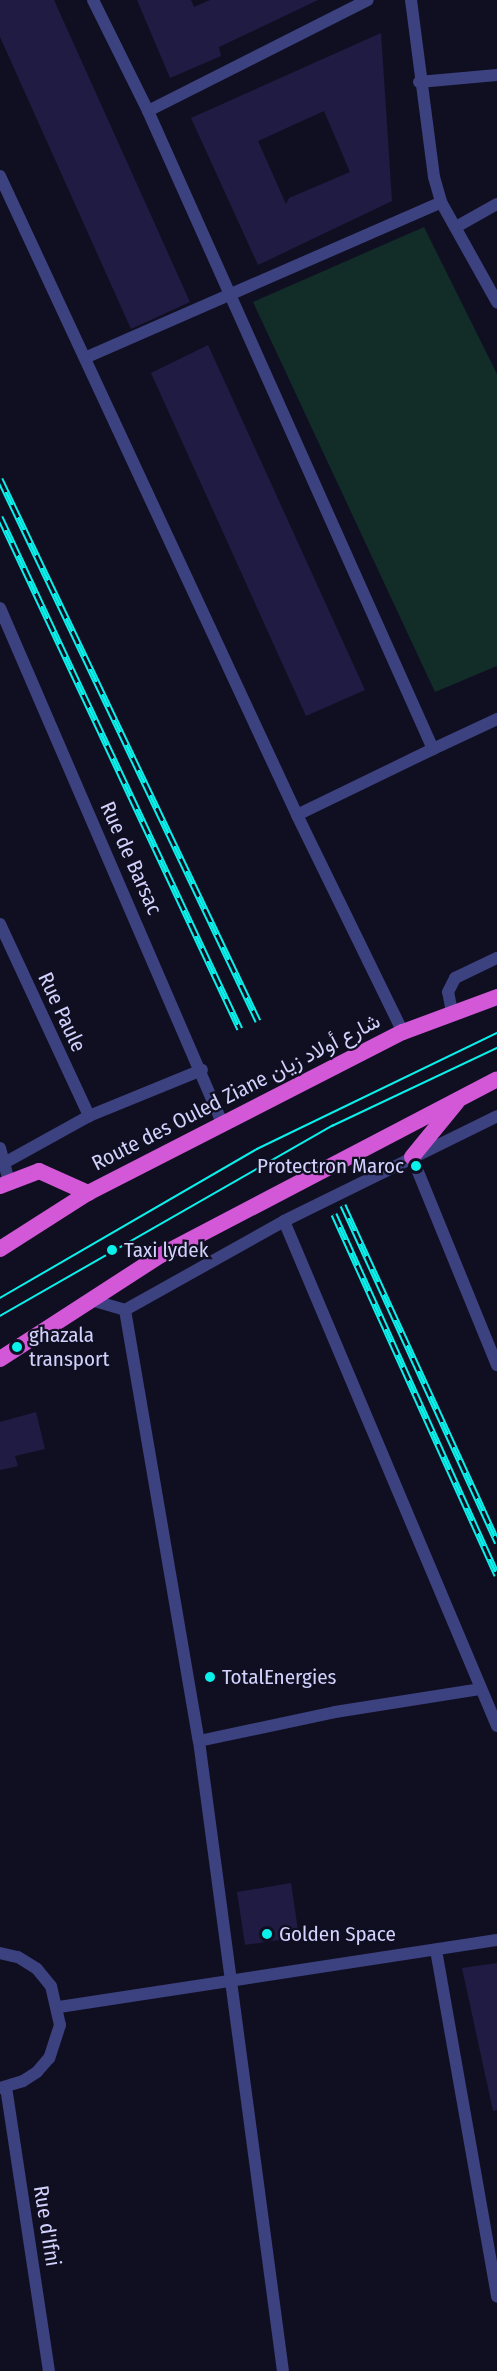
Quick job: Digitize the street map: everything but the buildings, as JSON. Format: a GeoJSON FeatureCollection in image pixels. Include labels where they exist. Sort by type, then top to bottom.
{"type":"FeatureCollection","features":[{"type":"Feature","properties":{"kind":"highway","name":"Route des Ouled Ziane شارع أولاد زيان"},"geometry":{"type":"LineString","coordinates":[[3,1247],[88,1193],[403,1032],[497,997]]}},
{"type":"Feature","properties":{"kind":"highway"},"geometry":{"type":"LineString","coordinates":[[0,1359],[161,1255],[497,1079]]}},
{"type":"Feature","properties":{"kind":"highway"},"geometry":{"type":"LineString","coordinates":[[412,1157],[462,1096]]}},
{"type":"Feature","properties":{"kind":"highway"},"geometry":{"type":"LineString","coordinates":[[4,1183],[39,1171],[88,1193]]}},
{"type":"Feature","properties":{"kind":"street"},"geometry":{"type":"LineString","coordinates":[[93,0],[148,111],[433,749]]}},
{"type":"Feature","properties":{"kind":"street"},"geometry":{"type":"LineString","coordinates":[[148,111],[368,0]]}},
{"type":"Feature","properties":{"kind":"street"},"geometry":{"type":"LineString","coordinates":[[411,0],[419,82],[441,202],[497,302]]}},
{"type":"Feature","properties":{"kind":"street"},"geometry":{"type":"LineString","coordinates":[[419,82],[497,75]]}},
{"type":"Feature","properties":{"kind":"street"},"geometry":{"type":"LineString","coordinates":[[0,176],[87,357],[297,815],[403,1032]]}},
{"type":"Feature","properties":{"kind":"street"},"geometry":{"type":"LineString","coordinates":[[87,357],[441,202]]}},
{"type":"Feature","properties":{"kind":"street"},"geometry":{"type":"LineString","coordinates":[[456,226],[497,204]]}},
{"type":"Feature","properties":{"kind":"street","name":"Rue de Barsac"},"geometry":{"type":"LineString","coordinates":[[0,608],[223,1125]]}},
{"type":"Feature","properties":{"kind":"street"},"geometry":{"type":"LineString","coordinates":[[297,815],[497,719]]}},
{"type":"Feature","properties":{"kind":"street","name":"Rue Paule"},"geometry":{"type":"LineString","coordinates":[[0,924],[88,1116]]}},
{"type":"Feature","properties":{"kind":"street"},"geometry":{"type":"LineString","coordinates":[[452,1012],[448,992],[455,978],[497,958]]}},
{"type":"Feature","properties":{"kind":"street"},"geometry":{"type":"LineString","coordinates":[[6,1162],[88,1116],[201,1070]]}},
{"type":"Feature","properties":{"kind":"street"},"geometry":{"type":"LineString","coordinates":[[91,1300],[125,1310],[284,1221],[497,1116]]}},
{"type":"Feature","properties":{"kind":"street"},"geometry":{"type":"LineString","coordinates":[[0,1148],[6,1162],[4,1183]]}},
{"type":"Feature","properties":{"kind":"street"},"geometry":{"type":"LineString","coordinates":[[412,1157],[497,1365]]}},
{"type":"Feature","properties":{"kind":"street"},"geometry":{"type":"LineString","coordinates":[[284,1221],[497,1726]]}},
{"type":"Feature","properties":{"kind":"street"},"geometry":{"type":"LineString","coordinates":[[125,1310],[200,1741],[283,2371]]}},
{"type":"Feature","properties":{"kind":"street"},"geometry":{"type":"LineString","coordinates":[[200,1741],[335,1712],[481,1689]]}},
{"type":"Feature","properties":{"kind":"street"},"geometry":{"type":"LineString","coordinates":[[59,2007],[232,1978],[497,1940]]}},
{"type":"Feature","properties":{"kind":"street"},"geometry":{"type":"LineString","coordinates":[[436,1950],[497,2297]]}},
{"type":"Feature","properties":{"kind":"street"},"geometry":{"type":"LineString","coordinates":[[0,1953],[18,1957],[37,1969],[51,1986],[59,2007],[60,2025],[49,2058],[37,2072],[3,2088]]}},
{"type":"Feature","properties":{"kind":"street","name":"Rue d'Ifni"},"geometry":{"type":"LineString","coordinates":[[3,2088],[49,2371]]}},
{"type":"Feature","properties":{"kind":"green space"},"geometry":{"type":"Polygon","coordinates":[[[424,227],[497,374],[497,666],[435,692],[253,302],[424,227]]]}},
{"type":"Feature","properties":{"kind":"tram line"},"geometry":{"type":"LineString","coordinates":[[0,1298],[257,1149],[497,1033]]}},
{"type":"Feature","properties":{"kind":"tram line"},"geometry":{"type":"LineString","coordinates":[[0,1316],[332,1126],[497,1048]]}},
{"type":"Feature","properties":{"kind":"railway"},"geometry":{"type":"LineString","coordinates":[[0,479],[258,1021]]}},
{"type":"Feature","properties":{"kind":"railway"},"geometry":{"type":"LineString","coordinates":[[0,517],[240,1029]]}},
{"type":"Feature","properties":{"kind":"railway"},"geometry":{"type":"LineString","coordinates":[[343,1205],[497,1542]]}},
{"type":"Feature","properties":{"kind":"railway"},"geometry":{"type":"LineString","coordinates":[[334,1214],[497,1575]]}},
{"type":"Feature","properties":{"kind":"place","name":"Protectron Maroc"},"geometry":{"type":"Point","coordinates":[416,1166]}},
{"type":"Feature","properties":{"kind":"place","name":"Taxi lydek"},"geometry":{"type":"Point","coordinates":[112,1250]}},
{"type":"Feature","properties":{"kind":"place","name":"ghazala transport"},"geometry":{"type":"Point","coordinates":[17,1347]}},
{"type":"Feature","properties":{"kind":"place","name":"TotalEnergies"},"geometry":{"type":"Point","coordinates":[210,1677]}},
{"type":"Feature","properties":{"kind":"place","name":"Golden Space"},"geometry":{"type":"Point","coordinates":[267,1934]}}]}
